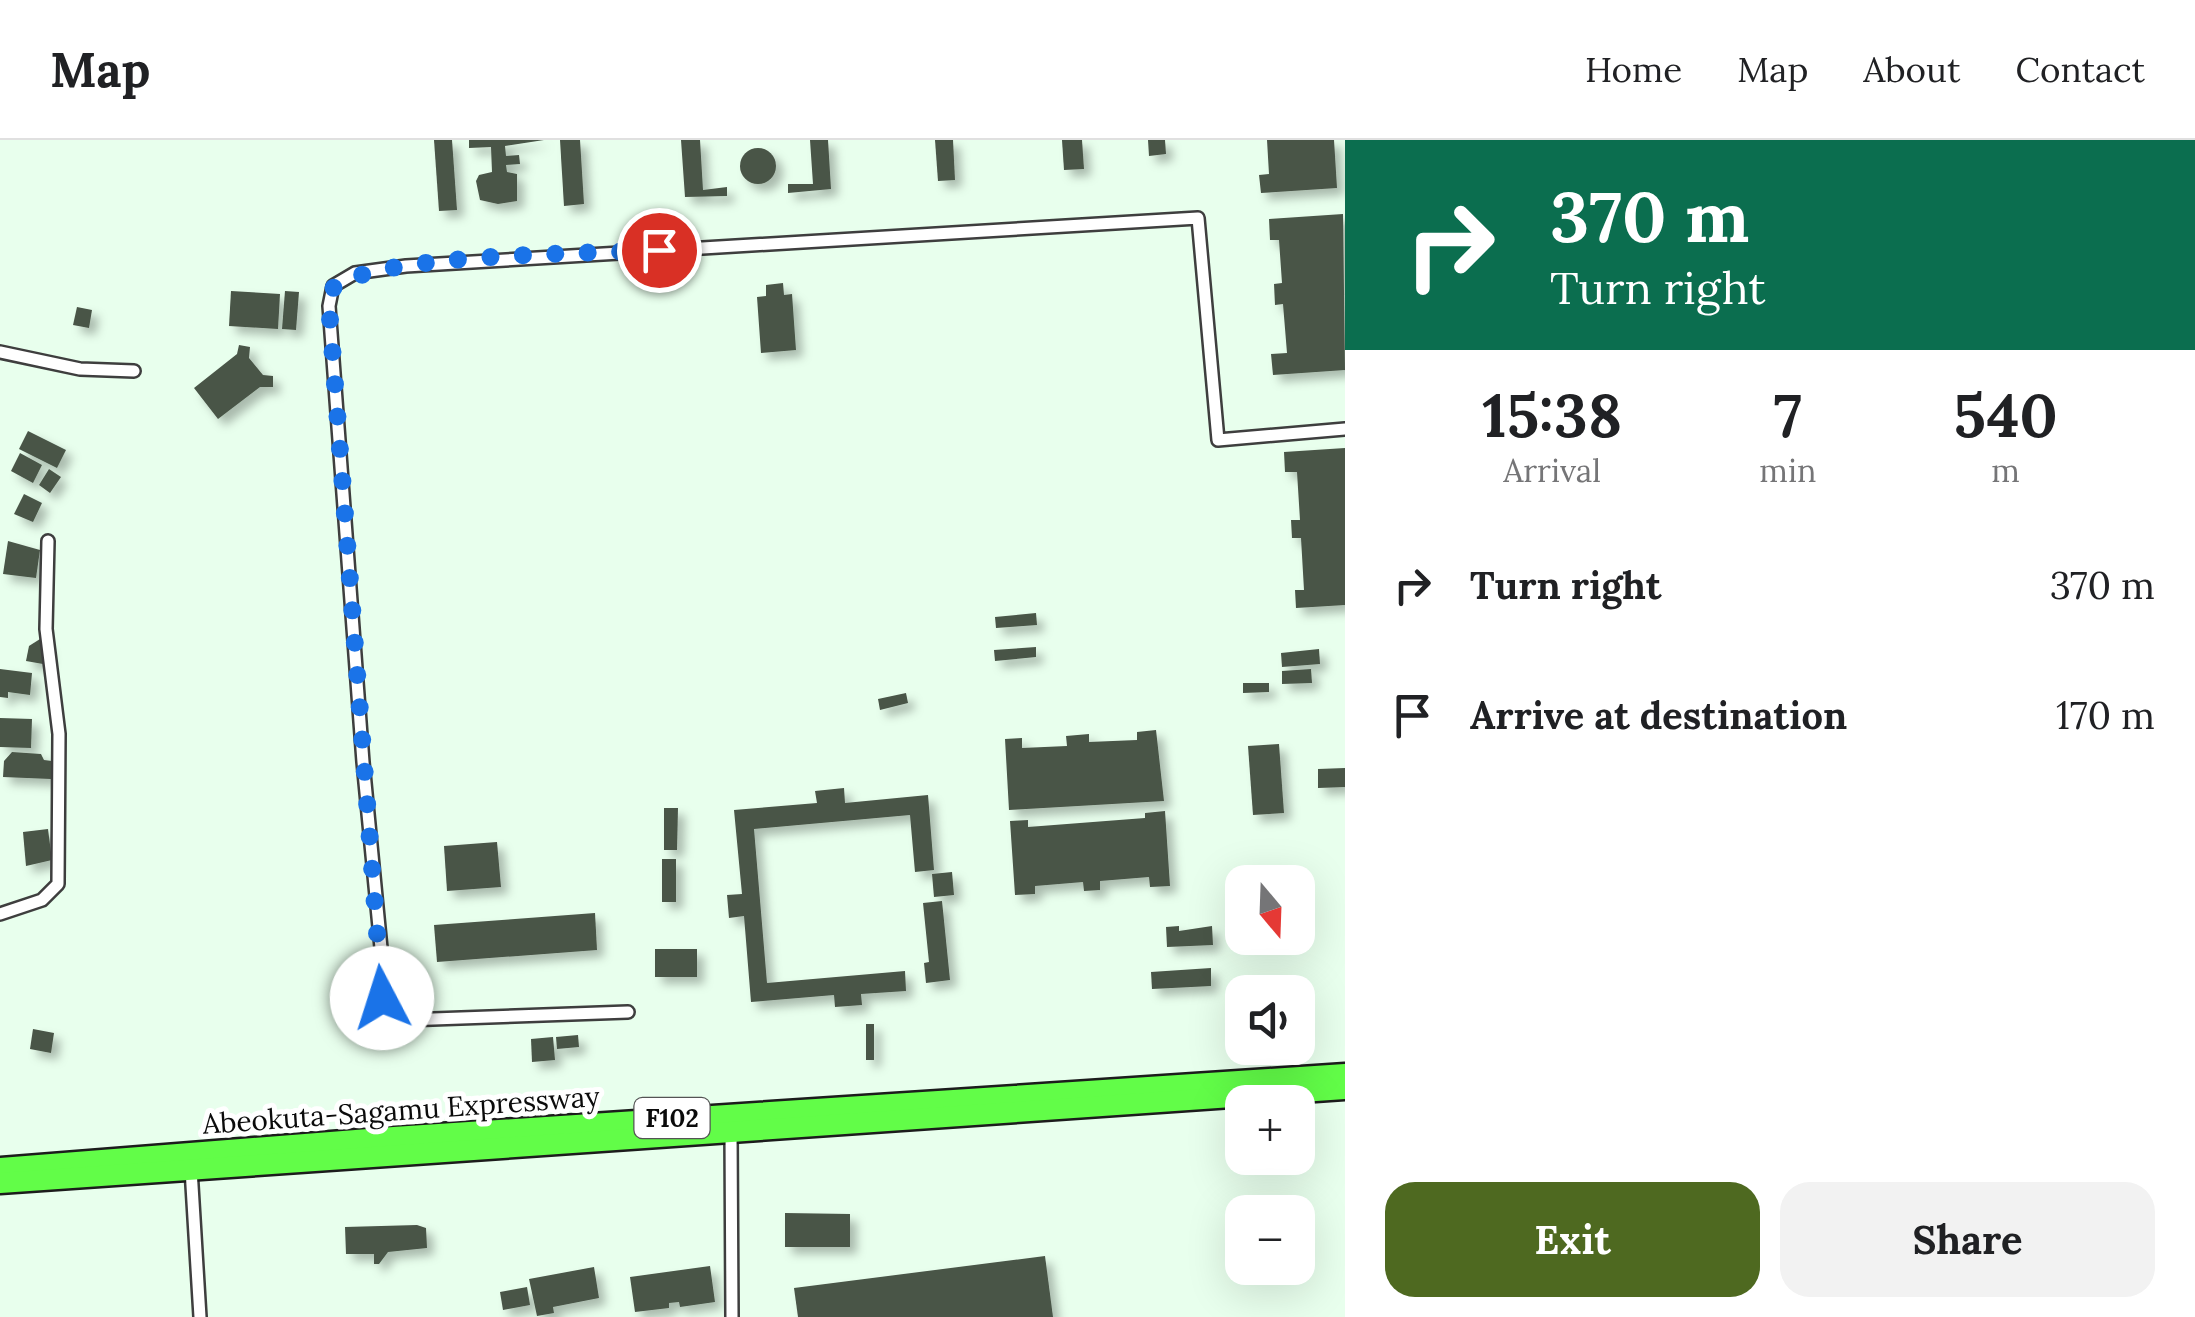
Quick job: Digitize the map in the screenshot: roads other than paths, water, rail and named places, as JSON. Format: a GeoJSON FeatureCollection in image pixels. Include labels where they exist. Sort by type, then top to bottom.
{"type":"FeatureCollection","features":[{"type":"Feature","properties":{"kind":"highway","name":"Abeokuta-Sagamu Expressway"},"geometry":{"type":"LineString","coordinates":[[0,1168],[375,1138],[1345,1074]]}},
{"type":"Feature","properties":{"kind":"highway","name":"Abeokuta-Sagamu Expressway"},"geometry":{"type":"LineString","coordinates":[[0,1182],[1345,1089]]}},
{"type":"Feature","properties":{"kind":"street"},"geometry":{"type":"LineString","coordinates":[[628,1012],[405,1020],[387,1010],[351,614],[329,306],[334,286],[355,273],[406,266],[1198,218],[1218,440],[1345,429]]}},
{"type":"Feature","properties":{"kind":"street"},"geometry":{"type":"LineString","coordinates":[[0,352],[80,368],[134,370]]}},
{"type":"Feature","properties":{"kind":"street"},"geometry":{"type":"LineString","coordinates":[[0,914],[42,900],[58,884],[62,850],[59,734],[46,629],[48,541]]}},
{"type":"Feature","properties":{"kind":"street"},"geometry":{"type":"LineString","coordinates":[[731,1131],[732,1317]]}},
{"type":"Feature","properties":{"kind":"street"},"geometry":{"type":"LineString","coordinates":[[191,1169],[200,1317]]}}]}
